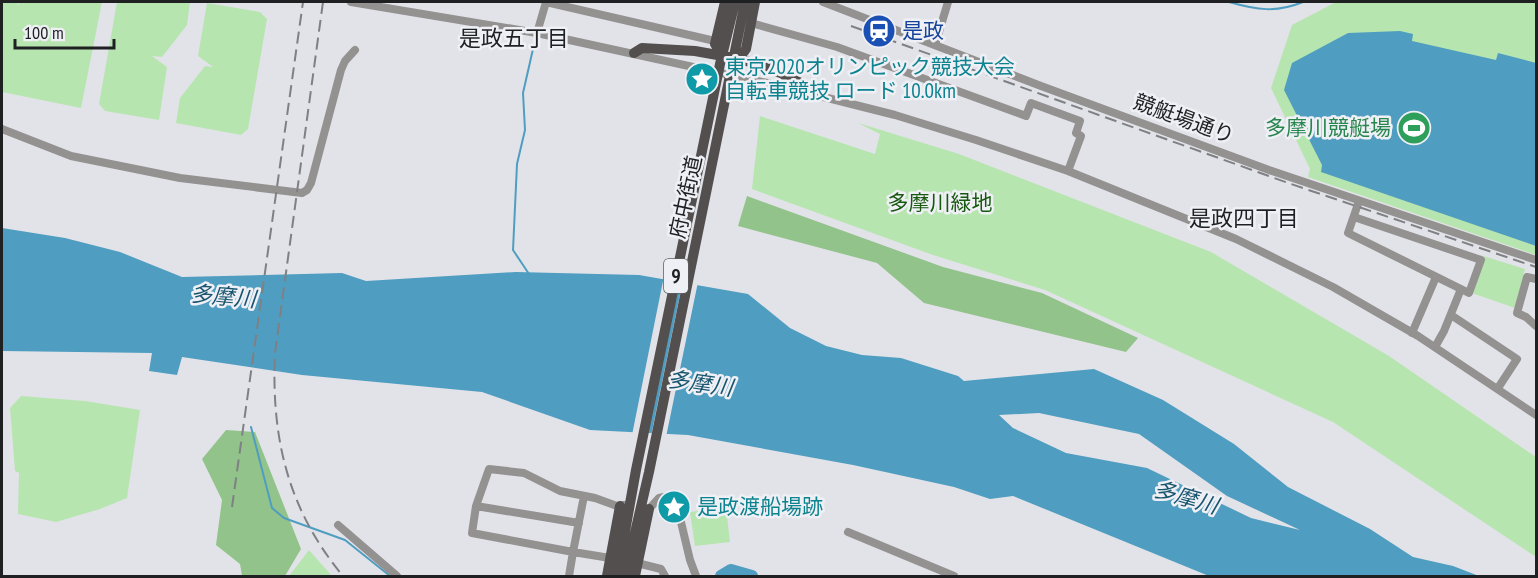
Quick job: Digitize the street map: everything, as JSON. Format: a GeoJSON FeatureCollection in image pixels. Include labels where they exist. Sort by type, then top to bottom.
{"type":"FeatureCollection","features":[{"type":"Feature","properties":{"kind":"main road","name":"府中街道"},"geometry":{"type":"LineString","coordinates":[[726,2],[742,18]]}},
{"type":"Feature","properties":{"kind":"main road"},"geometry":{"type":"LineString","coordinates":[[724,54],[726,2]]}},
{"type":"Feature","properties":{"kind":"main road","name":"府中街道"},"geometry":{"type":"LineString","coordinates":[[625,576],[636,470],[717,78],[724,54],[742,18],[745,2]]}},
{"type":"Feature","properties":{"kind":"main road"},"geometry":{"type":"LineString","coordinates":[[753,63],[746,49],[742,18],[755,2]]}},
{"type":"Feature","properties":{"kind":"main road"},"geometry":{"type":"LineString","coordinates":[[633,53],[642,48],[741,55],[746,49]]}},
{"type":"Feature","properties":{"kind":"main road","name":"府中街道"},"geometry":{"type":"LineString","coordinates":[[617,576],[631,526],[645,490],[730,81],[724,54]]}},
{"type":"Feature","properties":{"kind":"main road"},"geometry":{"type":"LineString","coordinates":[[724,54],[763,65],[807,86],[813,90],[814,95]]}},
{"type":"Feature","properties":{"kind":"main road"},"geometry":{"type":"LineString","coordinates":[[607,576],[620,506]]}},
{"type":"Feature","properties":{"kind":"main road"},"geometry":{"type":"LineString","coordinates":[[635,576],[649,509]]}},
{"type":"Feature","properties":{"kind":"street"},"geometry":{"type":"LineString","coordinates":[[351,2],[537,33],[633,53],[730,81],[814,95],[905,118],[1068,171],[1246,244],[1333,287],[1435,347],[1536,415]]}},
{"type":"Feature","properties":{"kind":"street"},"geometry":{"type":"LineString","coordinates":[[537,33],[546,2],[724,54]]}},
{"type":"Feature","properties":{"kind":"street","name":"競艇場通り"},"geometry":{"type":"LineString","coordinates":[[824,2],[1259,166],[1536,260]]}},
{"type":"Feature","properties":{"kind":"street"},"geometry":{"type":"LineString","coordinates":[[936,45],[948,2]]}},
{"type":"Feature","properties":{"kind":"street"},"geometry":{"type":"LineString","coordinates":[[742,18],[837,47],[1026,116],[1030,103],[1080,121],[1076,133],[1081,136],[1068,171]]}},
{"type":"Feature","properties":{"kind":"street"},"geometry":{"type":"LineString","coordinates":[[2,129],[71,156],[180,178],[302,193],[311,183],[341,70],[345,61],[355,50]]}},
{"type":"Feature","properties":{"kind":"street"},"geometry":{"type":"LineString","coordinates":[[1354,217],[1481,260],[1469,293],[1348,233],[1359,201]]}},
{"type":"Feature","properties":{"kind":"street"},"geometry":{"type":"LineString","coordinates":[[1412,333],[1436,277]]}},
{"type":"Feature","properties":{"kind":"street"},"geometry":{"type":"LineString","coordinates":[[1536,279],[1527,277],[1517,313],[1536,326]]}},
{"type":"Feature","properties":{"kind":"street"},"geometry":{"type":"LineString","coordinates":[[1435,347],[1461,289]]}},
{"type":"Feature","properties":{"kind":"street"},"geometry":{"type":"LineString","coordinates":[[1451,315],[1517,358],[1498,388]]}},
{"type":"Feature","properties":{"kind":"street"},"geometry":{"type":"LineString","coordinates":[[610,558],[472,533],[476,506],[489,469],[524,473],[560,491],[620,506],[649,509],[662,496],[669,496],[676,501],[696,576]]}},
{"type":"Feature","properties":{"kind":"street"},"geometry":{"type":"LineString","coordinates":[[569,576],[584,496]]}},
{"type":"Feature","properties":{"kind":"street"},"geometry":{"type":"LineString","coordinates":[[476,506],[579,523]]}},
{"type":"Feature","properties":{"kind":"street"},"geometry":{"type":"LineString","coordinates":[[338,525],[397,576]]}},
{"type":"Feature","properties":{"kind":"street"},"geometry":{"type":"LineString","coordinates":[[848,532],[954,576]]}},
{"type":"Feature","properties":{"kind":"street"},"geometry":{"type":"LineString","coordinates":[[637,564],[661,569],[665,576]]}},
{"type":"Feature","properties":{"kind":"green space"},"geometry":{"type":"Polygon","coordinates":[[[2,2],[18,2],[18,6],[19,2],[102,2],[81,108],[2,92],[2,2]]]}},
{"type":"Feature","properties":{"kind":"green space"},"geometry":{"type":"Polygon","coordinates":[[[117,2],[190,2],[187,25],[162,57],[152,56],[167,67],[159,120],[105,111],[99,104],[117,2]]]}},
{"type":"Feature","properties":{"kind":"green space","name":"多摩川競艇場"},"geometry":{"type":"Polygon","coordinates":[[[1336,2],[1536,2],[1536,255],[1308,177],[1310,169],[1271,88],[1292,25],[1336,2]]]}},
{"type":"Feature","properties":{"kind":"green space"},"geometry":{"type":"Polygon","coordinates":[[[207,3],[260,12],[267,19],[248,129],[241,135],[176,123],[180,98],[205,66],[213,67],[198,56],[207,3]]]}},
{"type":"Feature","properties":{"kind":"green space","name":"多摩川緑地"},"geometry":{"type":"Polygon","coordinates":[[[760,116],[875,154],[880,134],[858,123],[959,154],[1211,252],[1389,356],[1536,457],[1536,557],[1333,422],[1045,290],[933,255],[752,189],[760,116]]]}},
{"type":"Feature","properties":{"kind":"green space"},"geometry":{"type":"Polygon","coordinates":[[[747,196],[943,267],[1042,293],[1138,338],[1126,352],[924,303],[877,263],[738,226],[747,196]]]}},
{"type":"Feature","properties":{"kind":"green space"},"geometry":{"type":"Polygon","coordinates":[[[1480,255],[1525,269],[1515,308],[1469,292],[1480,255]]]}},
{"type":"Feature","properties":{"kind":"green space"},"geometry":{"type":"Polygon","coordinates":[[[21,396],[85,401],[140,410],[127,498],[56,522],[18,514],[19,473],[15,471],[10,408],[21,396]]]}},
{"type":"Feature","properties":{"kind":"green space"},"geometry":{"type":"Polygon","coordinates":[[[226,430],[255,432],[301,549],[285,576],[242,576],[240,564],[216,545],[222,500],[202,459],[226,430]]]}},
{"type":"Feature","properties":{"kind":"green space"},"geometry":{"type":"Polygon","coordinates":[[[726,507],[730,542],[695,546],[690,512],[726,507]]]}},
{"type":"Feature","properties":{"kind":"green space"},"geometry":{"type":"Polygon","coordinates":[[[309,550],[332,576],[289,576],[309,550]]]}},
{"type":"Feature","properties":{"kind":"water","name":"多摩川競艇場"},"geometry":{"type":"Polygon","coordinates":[[[1400,31],[1413,34],[1412,41],[1496,60],[1498,53],[1536,63],[1536,246],[1321,172],[1322,165],[1284,90],[1292,63],[1348,33],[1400,31]]]}},
{"type":"Feature","properties":{"kind":"water","name":"多摩川"},"geometry":{"type":"Polygon","coordinates":[[[2,228],[65,238],[120,252],[182,277],[342,273],[366,281],[516,272],[639,275],[748,294],[790,328],[826,346],[862,355],[901,358],[958,376],[964,381],[1094,369],[1163,400],[1234,444],[1288,487],[1370,529],[1413,557],[1453,566],[1479,576],[1209,576],[1013,496],[990,499],[954,487],[853,465],[688,435],[590,430],[482,392],[302,375],[182,357],[177,375],[149,371],[152,353],[2,351],[2,228]],[[1039,413],[999,415],[1013,428],[1066,453],[1147,468],[1251,518],[1300,530],[1227,496],[1139,434],[1039,413]]]}},
{"type":"Feature","properties":{"kind":"pier"},"geometry":{"type":"Polygon","coordinates":[[[664,276],[680,279],[647,436],[632,435],[664,276]]]}},
{"type":"Feature","properties":{"kind":"pier"},"geometry":{"type":"Polygon","coordinates":[[[683,280],[698,282],[666,437],[651,436],[683,280]]]}},
{"type":"Feature","properties":{"kind":"waterway"},"geometry":{"type":"LineString","coordinates":[[1229,2],[1266,9],[1284,8],[1303,2]]}},
{"type":"Feature","properties":{"kind":"waterway"},"geometry":{"type":"LineString","coordinates":[[529,274],[513,250],[517,164],[525,130],[523,93],[533,49]]}},
{"type":"Feature","properties":{"kind":"waterway"},"geometry":{"type":"LineString","coordinates":[[251,427],[272,508],[284,518],[345,540],[390,576]]}},
{"type":"Feature","properties":{"kind":"waterway"},"geometry":{"type":"LineString","coordinates":[[721,576],[731,570],[752,576]]}},
{"type":"Feature","properties":{"kind":"railway"},"geometry":{"type":"LineString","coordinates":[[232,507],[303,2]]}},
{"type":"Feature","properties":{"kind":"railway"},"geometry":{"type":"LineString","coordinates":[[323,2],[275,353],[276,414],[280,444],[296,499],[324,551],[343,576]]}},
{"type":"Feature","properties":{"kind":"railway"},"geometry":{"type":"LineString","coordinates":[[851,26],[1291,184],[1536,267]]}},
{"type":"Feature","properties":{"kind":"place","name":"是政"},"geometry":{"type":"Point","coordinates":[879,31]}},
{"type":"Feature","properties":{"kind":"place","name":"東京2020オリンピック競技大会 自転車競技 ロード 10.0km"},"geometry":{"type":"Point","coordinates":[702,79]}},
{"type":"Feature","properties":{"kind":"place","name":"多摩川競艇場"},"geometry":{"type":"Point","coordinates":[1414,128]}},
{"type":"Feature","properties":{"kind":"place","name":"是政渡船場跡"},"geometry":{"type":"Point","coordinates":[674,507]}},
{"type":"Feature","properties":{"kind":"district","name":"是政五丁目"},"geometry":{"type":"Point","coordinates":[514,38]}},
{"type":"Feature","properties":{"kind":"district","name":"是政四丁目"},"geometry":{"type":"Point","coordinates":[1244,218]}}]}
